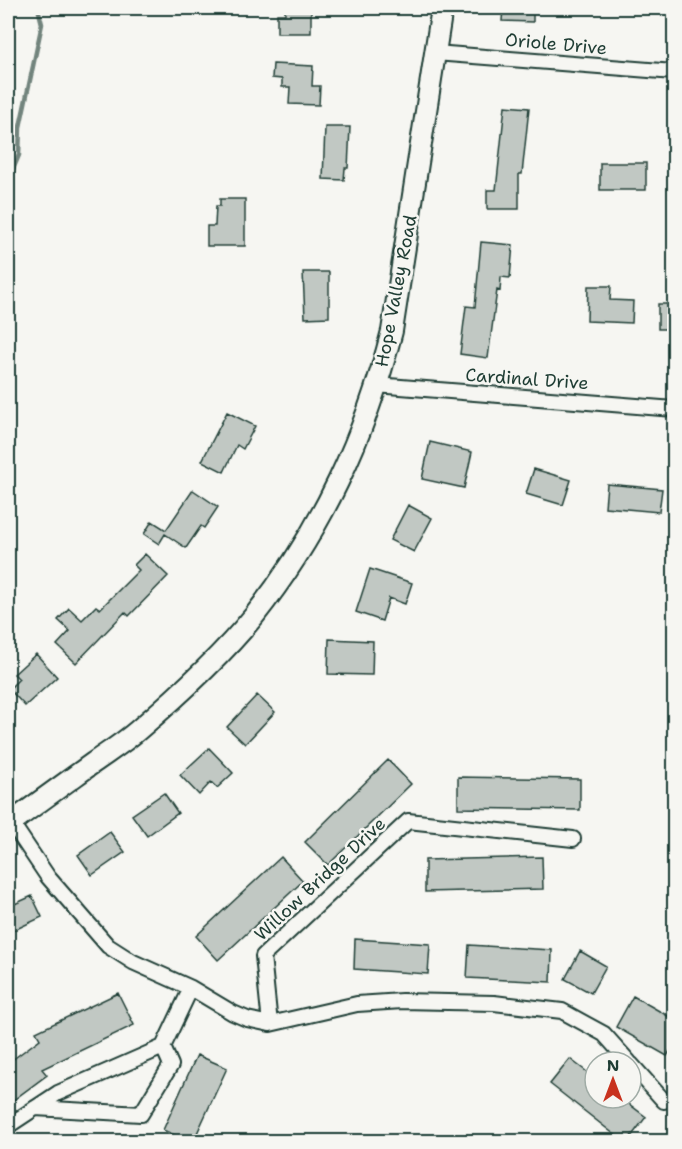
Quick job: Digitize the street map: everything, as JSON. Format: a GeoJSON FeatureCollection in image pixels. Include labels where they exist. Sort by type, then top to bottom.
{"type":"FeatureCollection","features":[{"type":"Feature","properties":{"kind":"main road","name":"Hope Valley Road"},"geometry":{"type":"LineString","coordinates":[[9,824],[135,732],[219,654],[253,617],[309,538],[355,447],[392,331],[442,8]]}},
{"type":"Feature","properties":{"kind":"street","name":"Oriole Drive"},"geometry":{"type":"LineString","coordinates":[[435,52],[675,72]]}},
{"type":"Feature","properties":{"kind":"street","name":"Cardinal Drive"},"geometry":{"type":"LineString","coordinates":[[376,385],[675,409]]}},
{"type":"Feature","properties":{"kind":"street","name":"Willow Bridge Drive"},"geometry":{"type":"LineString","coordinates":[[270,1024],[263,956],[408,821],[573,839]]}},
{"type":"Feature","properties":{"kind":"street"},"geometry":{"type":"LineString","coordinates":[[9,824],[48,877],[108,946],[133,962],[191,988],[247,1019],[270,1024],[357,1004],[402,1001],[494,1003],[562,1011],[604,1034],[618,1050]]}},
{"type":"Feature","properties":{"kind":"street"},"geometry":{"type":"LineString","coordinates":[[8,1126],[58,1093],[163,1047],[191,988]]}},
{"type":"Feature","properties":{"kind":"street"},"geometry":{"type":"LineString","coordinates":[[34,1108],[141,1114],[171,1065],[163,1047]]}},
{"type":"Feature","properties":{"kind":"street"},"geometry":{"type":"LineString","coordinates":[[643,1078],[664,1101]]}},
{"type":"Feature","properties":{"kind":"building"},"geometry":{"type":"Polygon","coordinates":[[[285,8],[311,8],[311,33],[277,33],[277,14],[285,14],[285,8]]]}},
{"type":"Feature","properties":{"kind":"building"},"geometry":{"type":"Polygon","coordinates":[[[503,8],[533,8],[533,22],[502,21],[503,8]]]}},
{"type":"Feature","properties":{"kind":"building"},"geometry":{"type":"Polygon","coordinates":[[[273,64],[313,66],[312,86],[320,86],[319,105],[289,104],[290,87],[282,87],[282,79],[272,78],[273,64]]]}},
{"type":"Feature","properties":{"kind":"building"},"geometry":{"type":"Polygon","coordinates":[[[505,106],[529,108],[522,174],[519,174],[519,209],[487,209],[487,190],[496,190],[505,106]]]}},
{"type":"Feature","properties":{"kind":"building"},"geometry":{"type":"Polygon","coordinates":[[[325,127],[350,127],[348,168],[345,168],[344,180],[323,179],[325,127]]]}},
{"type":"Feature","properties":{"kind":"building"},"geometry":{"type":"Polygon","coordinates":[[[600,163],[646,163],[646,190],[600,190],[600,163]]]}},
{"type":"Feature","properties":{"kind":"building"},"geometry":{"type":"Polygon","coordinates":[[[220,199],[245,199],[245,246],[207,246],[207,226],[215,226],[216,206],[220,206],[220,199]]]}},
{"type":"Feature","properties":{"kind":"building"},"geometry":{"type":"Polygon","coordinates":[[[481,242],[513,245],[510,278],[501,277],[500,291],[497,290],[488,358],[460,354],[466,306],[475,307],[481,242]]]}},
{"type":"Feature","properties":{"kind":"building"},"geometry":{"type":"Polygon","coordinates":[[[303,272],[329,272],[329,317],[305,318],[303,272]]]}},
{"type":"Feature","properties":{"kind":"building"},"geometry":{"type":"Polygon","coordinates":[[[588,286],[611,286],[610,300],[633,301],[632,323],[587,321],[588,286]]]}},
{"type":"Feature","properties":{"kind":"building"},"geometry":{"type":"Polygon","coordinates":[[[658,304],[675,304],[675,329],[658,329],[658,304]]]}},
{"type":"Feature","properties":{"kind":"building"},"geometry":{"type":"Polygon","coordinates":[[[227,412],[255,426],[243,449],[237,445],[224,472],[202,461],[227,412]]]}},
{"type":"Feature","properties":{"kind":"building"},"geometry":{"type":"Polygon","coordinates":[[[430,442],[472,452],[464,488],[422,479],[430,442]]]}},
{"type":"Feature","properties":{"kind":"building"},"geometry":{"type":"Polygon","coordinates":[[[534,469],[571,480],[563,505],[526,494],[534,469]]]}},
{"type":"Feature","properties":{"kind":"building"},"geometry":{"type":"Polygon","coordinates":[[[607,484],[662,489],[659,512],[605,507],[607,484]]]}},
{"type":"Feature","properties":{"kind":"building"},"geometry":{"type":"Polygon","coordinates":[[[193,490],[218,507],[204,528],[201,526],[186,548],[165,534],[159,544],[144,534],[152,521],[166,530],[193,490]]]}},
{"type":"Feature","properties":{"kind":"building"},"geometry":{"type":"Polygon","coordinates":[[[408,505],[432,518],[414,552],[390,540],[408,505]]]}},
{"type":"Feature","properties":{"kind":"building"},"geometry":{"type":"Polygon","coordinates":[[[145,554],[168,576],[129,616],[125,612],[76,663],[57,645],[70,631],[58,620],[69,608],[82,620],[96,606],[100,609],[139,570],[134,565],[145,554]]]}},
{"type":"Feature","properties":{"kind":"building"},"geometry":{"type":"Polygon","coordinates":[[[370,569],[412,583],[405,604],[389,598],[382,621],[356,612],[370,569]]]}},
{"type":"Feature","properties":{"kind":"building"},"geometry":{"type":"Polygon","coordinates":[[[329,639],[373,641],[372,675],[328,674],[329,639]]]}},
{"type":"Feature","properties":{"kind":"building"},"geometry":{"type":"Polygon","coordinates":[[[36,654],[57,677],[25,706],[9,689],[19,679],[14,674],[36,654]]]}},
{"type":"Feature","properties":{"kind":"building"},"geometry":{"type":"Polygon","coordinates":[[[257,695],[275,712],[245,744],[227,727],[257,695]]]}},
{"type":"Feature","properties":{"kind":"building"},"geometry":{"type":"Polygon","coordinates":[[[209,748],[233,773],[217,788],[211,782],[199,795],[180,775],[209,748]]]}},
{"type":"Feature","properties":{"kind":"building"},"geometry":{"type":"Polygon","coordinates":[[[388,760],[411,784],[328,865],[305,842],[388,760]]]}},
{"type":"Feature","properties":{"kind":"building"},"geometry":{"type":"Polygon","coordinates":[[[458,777],[580,779],[580,810],[458,808],[458,777]]]}},
{"type":"Feature","properties":{"kind":"building"},"geometry":{"type":"Polygon","coordinates":[[[164,793],[178,813],[147,836],[132,815],[164,793]]]}},
{"type":"Feature","properties":{"kind":"building"},"geometry":{"type":"Polygon","coordinates":[[[110,832],[125,852],[92,875],[78,855],[110,832]]]}},
{"type":"Feature","properties":{"kind":"building"},"geometry":{"type":"Polygon","coordinates":[[[281,857],[303,881],[218,960],[196,936],[281,857]]]}},
{"type":"Feature","properties":{"kind":"building"},"geometry":{"type":"Polygon","coordinates":[[[542,857],[543,889],[425,892],[425,860],[542,857]]]}},
{"type":"Feature","properties":{"kind":"building"},"geometry":{"type":"Polygon","coordinates":[[[32,896],[42,917],[8,933],[8,907],[32,896]]]}},
{"type":"Feature","properties":{"kind":"building"},"geometry":{"type":"Polygon","coordinates":[[[355,939],[430,944],[428,974],[354,969],[355,939]]]}},
{"type":"Feature","properties":{"kind":"building"},"geometry":{"type":"Polygon","coordinates":[[[469,945],[552,950],[551,982],[467,978],[469,945]]]}},
{"type":"Feature","properties":{"kind":"building"},"geometry":{"type":"Polygon","coordinates":[[[580,951],[606,966],[591,993],[565,979],[580,951]]]}},
{"type":"Feature","properties":{"kind":"building"},"geometry":{"type":"Polygon","coordinates":[[[118,993],[134,1025],[42,1069],[47,1075],[8,1104],[8,1063],[40,1039],[36,1032],[118,993]]]}},
{"type":"Feature","properties":{"kind":"building"},"geometry":{"type":"Polygon","coordinates":[[[633,996],[675,1020],[675,1043],[667,1056],[616,1027],[633,996]]]}},
{"type":"Feature","properties":{"kind":"building"},"geometry":{"type":"Polygon","coordinates":[[[197,1055],[227,1068],[193,1142],[190,1142],[163,1130],[197,1055]]]}},
{"type":"Feature","properties":{"kind":"building"},"geometry":{"type":"Polygon","coordinates":[[[570,1059],[583,1069],[583,1110],[550,1084],[570,1059]]]}},
{"type":"Feature","properties":{"kind":"building"},"geometry":{"type":"Polygon","coordinates":[[[583,1110],[637,1110],[646,1117],[627,1142],[583,1110]]]}},
{"type":"Feature","properties":{"kind":"waterway"},"geometry":{"type":"LineString","coordinates":[[8,181],[19,155],[20,127],[42,24],[38,8]]}}]}
